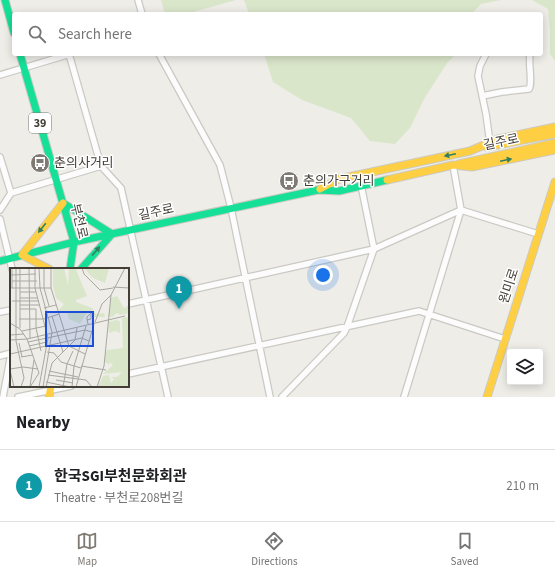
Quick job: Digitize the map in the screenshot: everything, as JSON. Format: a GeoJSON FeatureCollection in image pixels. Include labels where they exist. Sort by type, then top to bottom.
{"type":"FeatureCollection","features":[{"type":"Feature","properties":{"kind":"street"},"geometry":{"type":"LineString","coordinates":[[5,0],[12,26]]}},
{"type":"Feature","properties":{"kind":"street"},"geometry":{"type":"LineString","coordinates":[[138,0],[141,12]]}},
{"type":"Feature","properties":{"kind":"street","name":"부천로"},"geometry":{"type":"LineString","coordinates":[[21,56],[74,242],[70,268]]}},
{"type":"Feature","properties":{"kind":"street"},"geometry":{"type":"LineString","coordinates":[[0,74],[62,56]]}},
{"type":"Feature","properties":{"kind":"street"},"geometry":{"type":"LineString","coordinates":[[70,56],[101,166],[121,188],[168,397]]}},
{"type":"Feature","properties":{"kind":"street"},"geometry":{"type":"LineString","coordinates":[[160,56],[220,165],[231,208],[270,397]]}},
{"type":"Feature","properties":{"kind":"street"},"geometry":{"type":"LineString","coordinates":[[485,56],[480,66],[478,82],[486,114],[490,143]]}},
{"type":"Feature","properties":{"kind":"street"},"geometry":{"type":"LineString","coordinates":[[482,96],[529,89],[531,85],[529,69],[530,56]]}},
{"type":"Feature","properties":{"kind":"street","name":"길주로"},"geometry":{"type":"LineString","coordinates":[[470,151],[498,139],[555,127]]}},
{"type":"Feature","properties":{"kind":"street","name":"길주로"},"geometry":{"type":"LineString","coordinates":[[318,190],[339,179],[555,134]]}},
{"type":"Feature","properties":{"kind":"street","name":"길주로"},"geometry":{"type":"LineString","coordinates":[[0,261],[74,242],[231,208],[318,190],[339,190],[555,142]]}},
{"type":"Feature","properties":{"kind":"street","name":"길주로"},"geometry":{"type":"LineString","coordinates":[[452,165],[472,168],[554,152]]}},
{"type":"Feature","properties":{"kind":"street"},"geometry":{"type":"LineString","coordinates":[[0,157],[2,169],[11,193]]}},
{"type":"Feature","properties":{"kind":"street"},"geometry":{"type":"LineString","coordinates":[[404,397],[461,210],[452,165]]}},
{"type":"Feature","properties":{"kind":"street"},"geometry":{"type":"LineString","coordinates":[[0,210],[11,193],[101,166]]}},
{"type":"Feature","properties":{"kind":"street"},"geometry":{"type":"LineString","coordinates":[[371,173],[366,176],[365,179],[366,181],[372,183]]}},
{"type":"Feature","properties":{"kind":"street","name":"원미로"},"geometry":{"type":"LineString","coordinates":[[487,397],[555,182]]}},
{"type":"Feature","properties":{"kind":"street"},"geometry":{"type":"LineString","coordinates":[[282,397],[344,333],[374,249],[361,185]]}},
{"type":"Feature","properties":{"kind":"street"},"geometry":{"type":"LineString","coordinates":[[47,268],[22,255],[63,203],[112,234],[82,268]]}},
{"type":"Feature","properties":{"kind":"street"},"geometry":{"type":"LineString","coordinates":[[129,304],[374,249],[461,210],[538,234]]}},
{"type":"Feature","properties":{"kind":"street"},"geometry":{"type":"LineString","coordinates":[[0,220],[12,268]]}},
{"type":"Feature","properties":{"kind":"street"},"geometry":{"type":"LineString","coordinates":[[0,312],[10,310]]}},
{"type":"Feature","properties":{"kind":"street"},"geometry":{"type":"LineString","coordinates":[[129,374],[420,311],[505,339]]}},
{"type":"Feature","properties":{"kind":"street"},"geometry":{"type":"LineString","coordinates":[[0,356],[10,354]]}},
{"type":"Feature","properties":{"kind":"street"},"geometry":{"type":"LineString","coordinates":[[3,397],[10,359]]}},
{"type":"Feature","properties":{"kind":"street"},"geometry":{"type":"LineString","coordinates":[[18,397],[68,387]]}},
{"type":"Feature","properties":{"kind":"green space"},"geometry":{"type":"Polygon","coordinates":[[[161,0],[236,0],[193,12],[164,12],[161,0]]]}},
{"type":"Feature","properties":{"kind":"green space"},"geometry":{"type":"Polygon","coordinates":[[[244,0],[501,0],[481,4],[473,12],[248,12],[244,0]]]}},
{"type":"Feature","properties":{"kind":"green space"},"geometry":{"type":"Polygon","coordinates":[[[532,0],[555,0],[555,61],[550,54],[548,9],[532,0]]]}},
{"type":"Feature","properties":{"kind":"green space"},"geometry":{"type":"Polygon","coordinates":[[[265,56],[454,56],[447,63],[424,99],[410,128],[395,144],[370,141],[351,118],[302,100],[273,82],[265,56]]]}},
{"type":"Feature","properties":{"kind":"traffic: fast"},"geometry":{"type":"LineString","coordinates":[[5,0],[12,26]]}},
{"type":"Feature","properties":{"kind":"traffic: fast"},"geometry":{"type":"LineString","coordinates":[[21,56],[74,242],[70,268]]}},
{"type":"Feature","properties":{"kind":"traffic: fast"},"geometry":{"type":"LineString","coordinates":[[0,261],[74,242],[318,190],[339,191],[387,180]]}},
{"type":"Feature","properties":{"kind":"traffic: fast"},"geometry":{"type":"LineString","coordinates":[[63,203],[112,234],[82,268]]}},
{"type":"Feature","properties":{"kind":"traffic: slow"},"geometry":{"type":"LineString","coordinates":[[320,189],[339,179],[470,151],[498,139],[555,127]]}},
{"type":"Feature","properties":{"kind":"traffic: slow"},"geometry":{"type":"LineString","coordinates":[[487,147],[555,134]]}},
{"type":"Feature","properties":{"kind":"traffic: slow"},"geometry":{"type":"LineString","coordinates":[[459,164],[555,143]]}},
{"type":"Feature","properties":{"kind":"traffic: slow"},"geometry":{"type":"LineString","coordinates":[[387,180],[453,165],[472,167],[555,150]]}},
{"type":"Feature","properties":{"kind":"traffic: slow"},"geometry":{"type":"LineString","coordinates":[[487,397],[555,182]]}},
{"type":"Feature","properties":{"kind":"traffic: slow"},"geometry":{"type":"LineString","coordinates":[[47,268],[22,255],[63,203]]}},
{"type":"Feature","properties":{"kind":"traffic: slow"},"geometry":{"type":"LineString","coordinates":[[49,397],[51,387]]}},
{"type":"Feature","properties":{"kind":"place","name":"춘의사거리"},"geometry":{"type":"Point","coordinates":[40,163]}},
{"type":"Feature","properties":{"kind":"place","name":"춘의가구거리"},"geometry":{"type":"Point","coordinates":[289,181]}},
{"type":"Feature","properties":{"kind":"place","name":"한국SGI부천문화회관"},"geometry":{"type":"Point","coordinates":[179,309]}}]}
